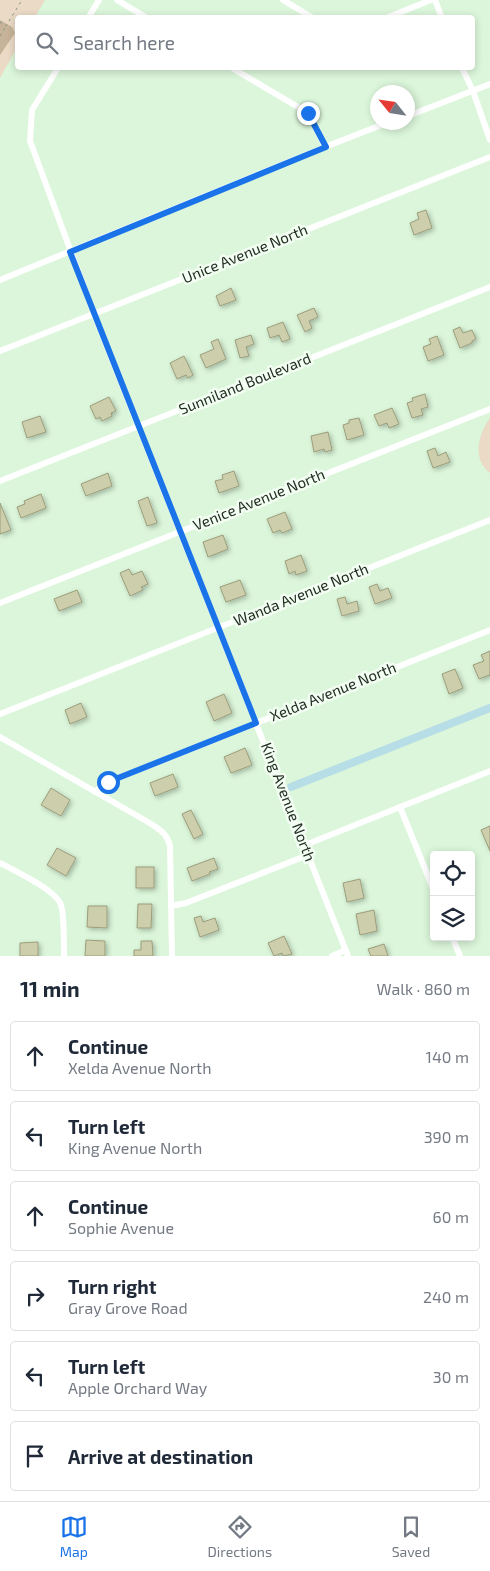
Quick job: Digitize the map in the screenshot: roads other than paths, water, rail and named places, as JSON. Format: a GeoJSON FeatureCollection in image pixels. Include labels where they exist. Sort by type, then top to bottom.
{"type":"FeatureCollection","features":[{"type":"Feature","properties":{"kind":"street"},"geometry":{"type":"LineString","coordinates":[[90,15],[99,0]]}},
{"type":"Feature","properties":{"kind":"street"},"geometry":{"type":"LineString","coordinates":[[116,0],[142,15]]}},
{"type":"Feature","properties":{"kind":"street"},"geometry":{"type":"LineString","coordinates":[[284,0],[308,15]]}},
{"type":"Feature","properties":{"kind":"street"},"geometry":{"type":"LineString","coordinates":[[394,15],[431,0]]}},
{"type":"Feature","properties":{"kind":"street"},"geometry":{"type":"LineString","coordinates":[[435,0],[441,15]]}},
{"type":"Feature","properties":{"kind":"street","name":"King Avenue North"},"geometry":{"type":"LineString","coordinates":[[57,70],[32,110],[30,141],[94,314],[347,953]]}},
{"type":"Feature","properties":{"kind":"street"},"geometry":{"type":"LineString","coordinates":[[235,70],[308,113],[326,147]]}},
{"type":"Feature","properties":{"kind":"street"},"geometry":{"type":"LineString","coordinates":[[463,70],[473,91],[490,140]]}},
{"type":"Feature","properties":{"kind":"street"},"geometry":{"type":"LineString","coordinates":[[415,113],[490,84]]}},
{"type":"Feature","properties":{"kind":"street"},"geometry":{"type":"LineString","coordinates":[[0,280],[370,130]]}},
{"type":"Feature","properties":{"kind":"street","name":"Unice Avenue North"},"geometry":{"type":"LineString","coordinates":[[0,351],[490,157]]}},
{"type":"Feature","properties":{"kind":"street","name":"Sunniland Boulevard"},"geometry":{"type":"LineString","coordinates":[[0,481],[490,288]]}},
{"type":"Feature","properties":{"kind":"street","name":"Venice Avenue North"},"geometry":{"type":"LineString","coordinates":[[0,603],[490,409]]}},
{"type":"Feature","properties":{"kind":"street","name":"Wanda Avenue North"},"geometry":{"type":"LineString","coordinates":[[0,714],[490,520]]}},
{"type":"Feature","properties":{"kind":"street","name":"Xelda Avenue North"},"geometry":{"type":"LineString","coordinates":[[95,792],[108,782],[490,630]]}},
{"type":"Feature","properties":{"kind":"street"},"geometry":{"type":"LineString","coordinates":[[0,738],[162,831],[168,837],[170,846],[172,956]]}},
{"type":"Feature","properties":{"kind":"street"},"geometry":{"type":"LineString","coordinates":[[305,845],[490,771]]}},
{"type":"Feature","properties":{"kind":"street"},"geometry":{"type":"LineString","coordinates":[[400,807],[430,881]]}},
{"type":"Feature","properties":{"kind":"street"},"geometry":{"type":"LineString","coordinates":[[171,906],[186,903],[308,855]]}},
{"type":"Feature","properties":{"kind":"street"},"geometry":{"type":"LineString","coordinates":[[0,863],[56,897],[61,905],[64,956]]}},
{"type":"Feature","properties":{"kind":"street"},"geometry":{"type":"LineString","coordinates":[[454,941],[460,956]]}},
{"type":"Feature","properties":{"kind":"street"},"geometry":{"type":"LineString","coordinates":[[332,956],[347,953]]}},
{"type":"Feature","properties":{"kind":"waterway"},"geometry":{"type":"LineString","coordinates":[[291,787],[490,708]]}}]}
